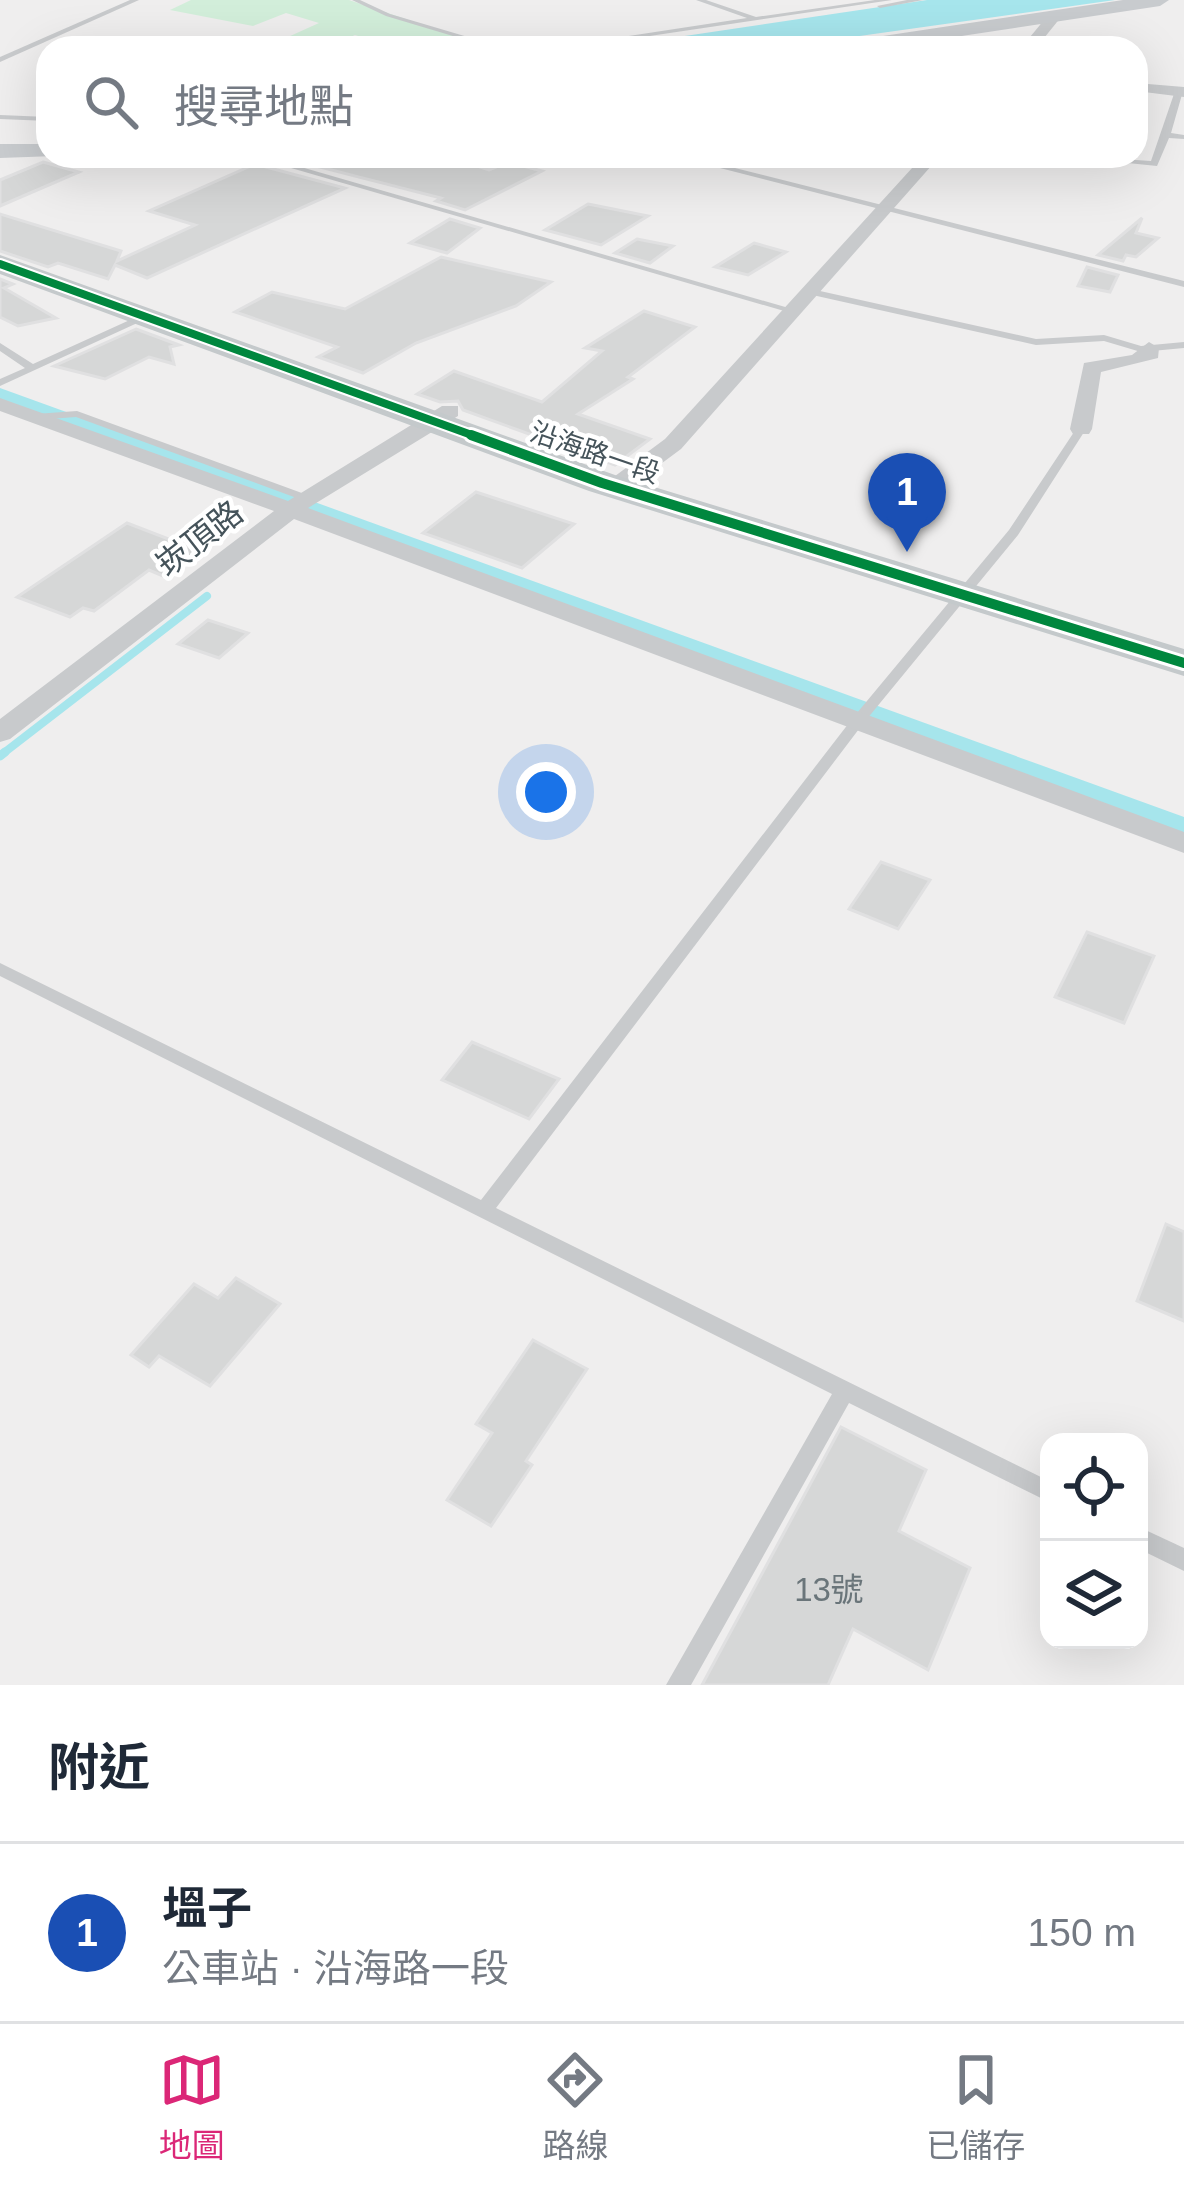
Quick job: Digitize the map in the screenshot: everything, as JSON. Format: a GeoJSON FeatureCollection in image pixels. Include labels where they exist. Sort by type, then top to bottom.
{"type":"FeatureCollection","features":[{"type":"Feature","properties":{"kind":"main road","name":"沿海路一段"},"geometry":{"type":"LineString","coordinates":[[0,250],[49,275],[164,319],[622,480],[969,588],[1184,663]]}},
{"type":"Feature","properties":{"kind":"main road","name":"沿海路一段"},"geometry":{"type":"LineString","coordinates":[[0,263],[49,275]]}},
{"type":"Feature","properties":{"kind":"main road","name":"沿海路一段"},"geometry":{"type":"LineString","coordinates":[[969,588],[1184,647]]}},
{"type":"Feature","properties":{"kind":"street"},"geometry":{"type":"LineString","coordinates":[[925,36],[1160,0]]}},
{"type":"Feature","properties":{"kind":"street"},"geometry":{"type":"LineString","coordinates":[[1038,36],[1054,17]]}},
{"type":"Feature","properties":{"kind":"street"},"geometry":{"type":"LineString","coordinates":[[1148,89],[1181,92]]}},
{"type":"Feature","properties":{"kind":"street"},"geometry":{"type":"LineString","coordinates":[[0,151],[36,151]]}},
{"type":"Feature","properties":{"kind":"street"},"geometry":{"type":"LineString","coordinates":[[622,480],[673,444],[921,168]]}},
{"type":"Feature","properties":{"kind":"street"},"geometry":{"type":"LineString","coordinates":[[1081,429],[1091,367],[1137,360],[1150,354],[1149,348]]}},
{"type":"Feature","properties":{"kind":"street"},"geometry":{"type":"LineString","coordinates":[[0,404],[297,504],[857,722],[1184,843]]}},
{"type":"Feature","properties":{"kind":"street","name":"崁頂路"},"geometry":{"type":"LineString","coordinates":[[0,733],[297,504],[441,416]]}},
{"type":"Feature","properties":{"kind":"lane"},"geometry":{"type":"LineString","coordinates":[[51,36],[136,0]]}},
{"type":"Feature","properties":{"kind":"lane"},"geometry":{"type":"LineString","coordinates":[[355,0],[460,36]]}},
{"type":"Feature","properties":{"kind":"lane"},"geometry":{"type":"LineString","coordinates":[[699,0],[770,21]]}},
{"type":"Feature","properties":{"kind":"lane"},"geometry":{"type":"LineString","coordinates":[[637,36],[889,0]]}},
{"type":"Feature","properties":{"kind":"lane"},"geometry":{"type":"LineString","coordinates":[[668,36],[920,0]]}},
{"type":"Feature","properties":{"kind":"lane"},"geometry":{"type":"LineString","coordinates":[[0,60],[34,43]]}},
{"type":"Feature","properties":{"kind":"lane"},"geometry":{"type":"LineString","coordinates":[[1148,163],[1154,164],[1181,92]]}},
{"type":"Feature","properties":{"kind":"lane"},"geometry":{"type":"LineString","coordinates":[[0,115],[36,116]]}},
{"type":"Feature","properties":{"kind":"lane"},"geometry":{"type":"LineString","coordinates":[[1166,135],[1184,137]]}},
{"type":"Feature","properties":{"kind":"lane"},"geometry":{"type":"LineString","coordinates":[[296,168],[794,311]]}},
{"type":"Feature","properties":{"kind":"lane"},"geometry":{"type":"LineString","coordinates":[[725,168],[1184,284]]}},
{"type":"Feature","properties":{"kind":"lane"},"geometry":{"type":"LineString","coordinates":[[811,292],[1012,338],[1105,338],[1149,348],[1184,345]]}},
{"type":"Feature","properties":{"kind":"lane"},"geometry":{"type":"LineString","coordinates":[[0,383],[164,319]]}},
{"type":"Feature","properties":{"kind":"lane"},"geometry":{"type":"LineString","coordinates":[[0,346],[32,368]]}},
{"type":"Feature","properties":{"kind":"lane"},"geometry":{"type":"LineString","coordinates":[[487,1208],[857,722],[1014,532],[1081,429]]}},
{"type":"Feature","properties":{"kind":"lane"},"geometry":{"type":"LineString","coordinates":[[0,968],[1040,1487]]}},
{"type":"Feature","properties":{"kind":"lane"},"geometry":{"type":"LineString","coordinates":[[678,1685],[846,1389]]}},
{"type":"Feature","properties":{"kind":"lane"},"geometry":{"type":"LineString","coordinates":[[1145,1541],[1184,1560]]}},
{"type":"Feature","properties":{"kind":"green space"},"geometry":{"type":"Polygon","coordinates":[[[191,0],[349,0],[456,36],[290,36],[319,23],[286,13],[253,26],[170,10],[191,0]]]}},
{"type":"Feature","properties":{"kind":"water"},"geometry":{"type":"Polygon","coordinates":[[[927,0],[1115,0],[859,36],[685,36],[927,0]]]}},
{"type":"Feature","properties":{"kind":"building"},"geometry":{"type":"Polygon","coordinates":[[[36,165],[79,172],[0,206],[0,180],[36,165]]]}},
{"type":"Feature","properties":{"kind":"building"},"geometry":{"type":"Polygon","coordinates":[[[246,168],[270,168],[345,188],[147,278],[115,265],[108,279],[0,251],[0,214],[121,251],[117,261],[195,225],[149,211],[246,168]]]}},
{"type":"Feature","properties":{"kind":"building"},"geometry":{"type":"Polygon","coordinates":[[[324,168],[542,171],[465,210],[436,201],[441,198],[324,168]]]}},
{"type":"Feature","properties":{"kind":"building"},"geometry":{"type":"Polygon","coordinates":[[[588,204],[648,216],[601,245],[545,230],[588,204]]]}},
{"type":"Feature","properties":{"kind":"building"},"geometry":{"type":"Polygon","coordinates":[[[1142,218],[1136,233],[1158,238],[1136,257],[1126,255],[1123,261],[1098,255],[1142,218]]]}},
{"type":"Feature","properties":{"kind":"building"},"geometry":{"type":"Polygon","coordinates":[[[450,219],[480,228],[447,253],[410,243],[450,219]]]}},
{"type":"Feature","properties":{"kind":"building"},"geometry":{"type":"Polygon","coordinates":[[[637,239],[673,246],[650,263],[615,253],[637,239]]]}},
{"type":"Feature","properties":{"kind":"building"},"geometry":{"type":"Polygon","coordinates":[[[754,243],[786,252],[748,275],[715,267],[754,243]]]}},
{"type":"Feature","properties":{"kind":"building"},"geometry":{"type":"Polygon","coordinates":[[[441,257],[551,282],[516,306],[416,343],[363,373],[318,357],[337,347],[235,312],[272,292],[345,309],[441,257]]]}},
{"type":"Feature","properties":{"kind":"building"},"geometry":{"type":"Polygon","coordinates":[[[1087,267],[1118,275],[1110,292],[1078,286],[1087,267]]]}},
{"type":"Feature","properties":{"kind":"building"},"geometry":{"type":"Polygon","coordinates":[[[0,279],[13,284],[4,288],[56,318],[18,326],[0,317],[0,279]]]}},
{"type":"Feature","properties":{"kind":"building"},"geometry":{"type":"Polygon","coordinates":[[[644,311],[695,327],[628,377],[633,379],[578,414],[650,439],[615,465],[463,410],[458,401],[440,402],[417,394],[454,371],[542,402],[602,351],[585,348],[644,311]]]}},
{"type":"Feature","properties":{"kind":"building"},"geometry":{"type":"Polygon","coordinates":[[[136,329],[179,345],[170,347],[174,364],[149,357],[105,379],[54,366],[136,329]]]}},
{"type":"Feature","properties":{"kind":"building"},"geometry":{"type":"Polygon","coordinates":[[[476,492],[574,524],[522,568],[423,533],[476,492]]]}},
{"type":"Feature","properties":{"kind":"building"},"geometry":{"type":"Polygon","coordinates":[[[127,523],[200,551],[163,576],[149,570],[94,611],[83,608],[70,617],[17,597],[127,523]]]}},
{"type":"Feature","properties":{"kind":"building"},"geometry":{"type":"Polygon","coordinates":[[[208,620],[248,633],[219,658],[178,644],[208,620]]]}},
{"type":"Feature","properties":{"kind":"building"},"geometry":{"type":"Polygon","coordinates":[[[881,862],[930,880],[898,929],[849,909],[881,862]]]}},
{"type":"Feature","properties":{"kind":"building"},"geometry":{"type":"Polygon","coordinates":[[[1087,932],[1154,956],[1124,1023],[1055,997],[1087,932]]]}},
{"type":"Feature","properties":{"kind":"building"},"geometry":{"type":"Polygon","coordinates":[[[472,1042],[559,1079],[529,1119],[442,1080],[472,1042]]]}},
{"type":"Feature","properties":{"kind":"building"},"geometry":{"type":"Polygon","coordinates":[[[1166,1224],[1184,1232],[1184,1321],[1137,1301],[1166,1224]]]}},
{"type":"Feature","properties":{"kind":"building"},"geometry":{"type":"Polygon","coordinates":[[[236,1278],[280,1304],[210,1386],[159,1356],[149,1367],[131,1355],[194,1284],[218,1298],[236,1278]]]}},
{"type":"Feature","properties":{"kind":"building"},"geometry":{"type":"Polygon","coordinates":[[[533,1340],[587,1369],[526,1461],[532,1465],[491,1526],[447,1500],[492,1433],[476,1424],[533,1340]]]}},
{"type":"Feature","properties":{"kind":"building"},"geometry":{"type":"Polygon","coordinates":[[[841,1427],[926,1470],[899,1531],[970,1568],[928,1670],[853,1629],[828,1685],[702,1685],[841,1427]]]}},
{"type":"Feature","properties":{"kind":"waterway"},"geometry":{"type":"LineString","coordinates":[[0,394],[1184,828]]}},
{"type":"Feature","properties":{"kind":"waterway"},"geometry":{"type":"LineString","coordinates":[[1,755],[207,596]]}},
{"type":"Feature","properties":{"kind":"waterway"},"geometry":{"type":"LineString","coordinates":[[0,756],[5,752]]}},
{"type":"Feature","properties":{"kind":"cycle path"},"geometry":{"type":"LineString","coordinates":[[0,264],[602,483],[1184,663]]}},
{"type":"Feature","properties":{"kind":"place","name":"塭子"},"geometry":{"type":"Point","coordinates":[907,552]}}]}
